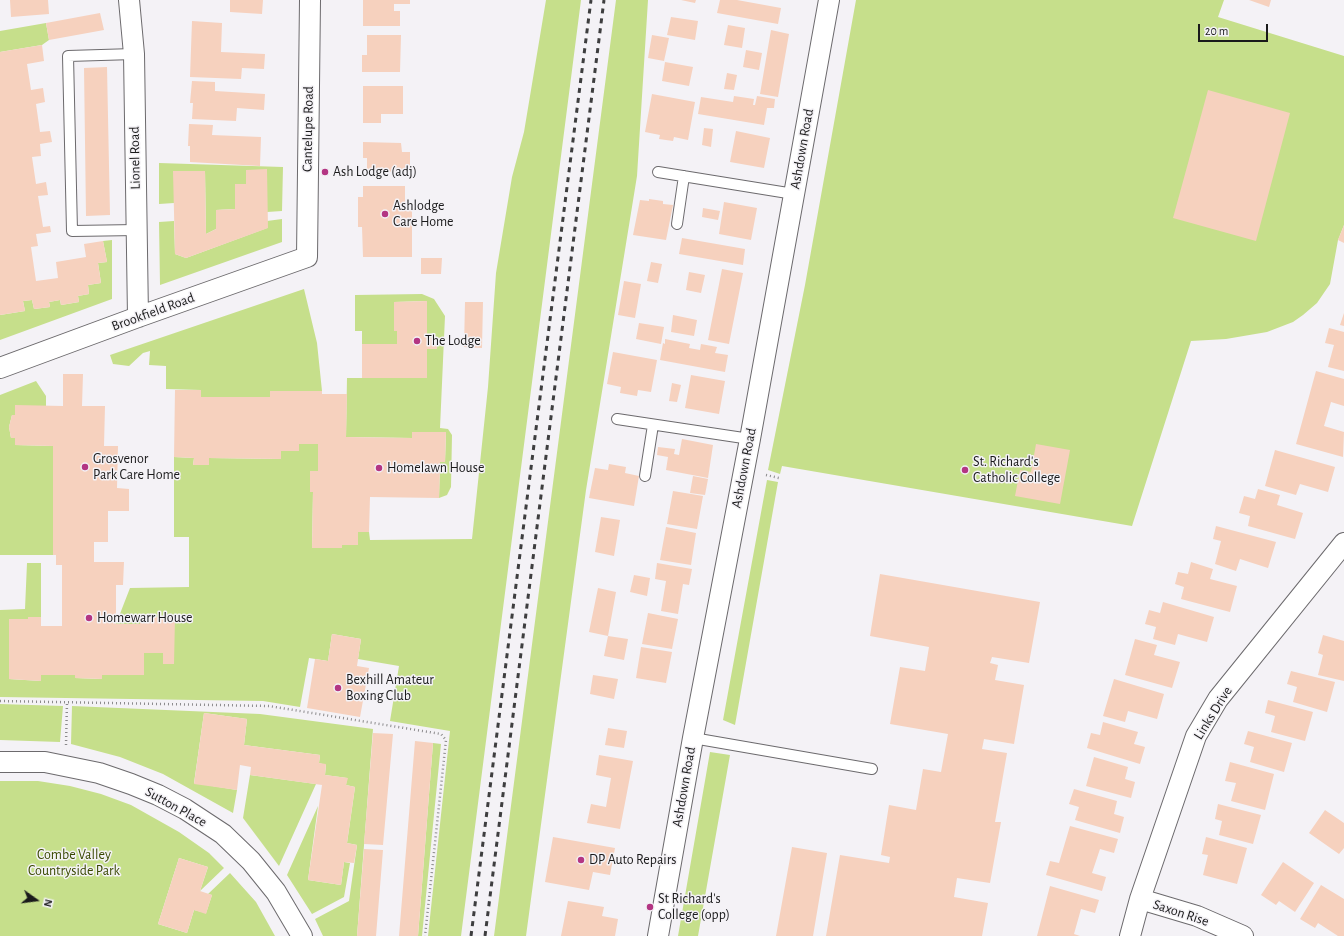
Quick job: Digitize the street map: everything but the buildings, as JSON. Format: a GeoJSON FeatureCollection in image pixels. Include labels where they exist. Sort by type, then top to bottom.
{"type":"FeatureCollection","features":[{"type":"Feature","properties":{"kind":"street","name":"Lionel Road"},"geometry":{"type":"LineString","coordinates":[[129,0],[134,54],[138,317]]}},
{"type":"Feature","properties":{"kind":"street","name":"Cantelupe Road"},"geometry":{"type":"LineString","coordinates":[[307,257],[310,0]]}},
{"type":"Feature","properties":{"kind":"street","name":"Ashdown Road"},"geometry":{"type":"LineString","coordinates":[[658,936],[829,0]]}},
{"type":"Feature","properties":{"kind":"street","name":"Brookfield Road"},"geometry":{"type":"LineString","coordinates":[[0,368],[307,257]]}},
{"type":"Feature","properties":{"kind":"street","name":"Links Drive"},"geometry":{"type":"LineString","coordinates":[[1130,936],[1140,899],[1196,736],[1218,699],[1344,543]]}},
{"type":"Feature","properties":{"kind":"street","name":"Sutton Place"},"geometry":{"type":"LineString","coordinates":[[0,762],[46,762],[99,773],[158,795],[185,809],[223,834],[250,861],[276,892],[302,936]]}},
{"type":"Feature","properties":{"kind":"street","name":"Saxon Rise"},"geometry":{"type":"LineString","coordinates":[[1140,899],[1197,916],[1243,936]]}},
{"type":"Feature","properties":{"kind":"lane"},"geometry":{"type":"LineString","coordinates":[[134,54],[68,56],[72,231],[137,230]]}},
{"type":"Feature","properties":{"kind":"lane"},"geometry":{"type":"LineString","coordinates":[[658,172],[794,194]]}},
{"type":"Feature","properties":{"kind":"lane"},"geometry":{"type":"LineString","coordinates":[[677,224],[684,176]]}},
{"type":"Feature","properties":{"kind":"lane"},"geometry":{"type":"LineString","coordinates":[[617,419],[750,439]]}},
{"type":"Feature","properties":{"kind":"lane"},"geometry":{"type":"LineString","coordinates":[[645,476],[653,425]]}},
{"type":"Feature","properties":{"kind":"lane"},"geometry":{"type":"LineString","coordinates":[[693,738],[872,769]]}},
{"type":"Feature","properties":{"kind":"path"},"geometry":{"type":"LineString","coordinates":[[0,701],[269,706],[441,734],[446,740],[425,936]]}},
{"type":"Feature","properties":{"kind":"path"},"geometry":{"type":"LineString","coordinates":[[66,765],[67,702]]}},
{"type":"Feature","properties":{"kind":"green space"},"geometry":{"type":"Polygon","coordinates":[[[546,0],[581,0],[461,936],[428,936],[450,731],[390,721],[399,666],[358,659],[361,639],[332,634],[328,661],[309,658],[300,707],[263,701],[0,697],[0,610],[25,609],[27,563],[41,563],[41,617],[10,619],[9,679],[41,681],[41,675],[75,675],[75,678],[102,679],[102,675],[143,675],[144,653],[163,653],[163,664],[174,664],[174,617],[140,624],[116,624],[130,588],[189,587],[189,537],[174,537],[174,457],[194,458],[193,465],[209,465],[209,458],[280,459],[281,451],[299,451],[299,444],[318,444],[318,471],[310,471],[310,492],[313,492],[312,548],[341,548],[342,545],[358,532],[369,532],[370,540],[472,539],[488,387],[496,273],[512,177],[524,132],[546,0]]]}},
{"type":"Feature","properties":{"kind":"green space"},"geometry":{"type":"Polygon","coordinates":[[[616,0],[648,0],[637,176],[586,490],[526,936],[494,936],[616,0]]]}},
{"type":"Feature","properties":{"kind":"green space","name":"St. Richard's Catholic College"},"geometry":{"type":"Polygon","coordinates":[[[856,0],[1224,0],[1218,17],[1344,56],[1344,225],[1338,240],[1330,284],[1317,303],[1293,322],[1267,332],[1226,339],[1191,341],[1132,526],[782,466],[780,474],[768,470],[805,285],[856,0]]]}},
{"type":"Feature","properties":{"kind":"green space"},"geometry":{"type":"Polygon","coordinates":[[[46,23],[49,40],[42,45],[0,52],[0,31],[46,23]]]}},
{"type":"Feature","properties":{"kind":"green space"},"geometry":{"type":"Polygon","coordinates":[[[159,163],[283,167],[282,211],[267,212],[267,170],[246,170],[246,184],[235,184],[235,209],[216,210],[216,229],[206,234],[205,171],[174,171],[174,203],[159,204],[159,163]]]}},
{"type":"Feature","properties":{"kind":"green space"},"geometry":{"type":"Polygon","coordinates":[[[282,219],[282,242],[160,285],[159,222],[174,221],[175,254],[186,258],[267,228],[267,221],[282,219]]]}},
{"type":"Feature","properties":{"kind":"green space"},"geometry":{"type":"Polygon","coordinates":[[[112,240],[112,299],[0,340],[0,315],[25,311],[23,301],[32,300],[34,309],[50,307],[49,302],[60,300],[61,305],[79,302],[78,296],[89,294],[88,285],[101,283],[98,263],[107,262],[103,241],[112,240]]]}},
{"type":"Feature","properties":{"kind":"green space"},"geometry":{"type":"Polygon","coordinates":[[[304,289],[317,343],[322,391],[271,391],[270,397],[201,397],[201,390],[166,389],[166,366],[149,365],[150,351],[143,353],[129,366],[113,364],[110,355],[304,289]]]}},
{"type":"Feature","properties":{"kind":"green space"},"geometry":{"type":"Polygon","coordinates":[[[422,294],[434,299],[445,316],[440,428],[448,429],[452,435],[451,487],[447,495],[439,498],[440,462],[445,462],[446,432],[412,432],[412,438],[346,437],[347,378],[427,378],[427,349],[437,349],[437,338],[427,338],[427,301],[394,302],[394,331],[397,331],[397,344],[362,344],[362,331],[355,331],[355,295],[422,294]]]}},
{"type":"Feature","properties":{"kind":"green space"},"geometry":{"type":"Polygon","coordinates":[[[36,381],[46,396],[46,406],[12,415],[9,427],[11,438],[15,438],[15,445],[53,446],[53,555],[0,555],[0,395],[36,381]]]}},
{"type":"Feature","properties":{"kind":"green space"},"geometry":{"type":"Polygon","coordinates":[[[767,480],[778,482],[735,725],[723,720],[767,480]]]}},
{"type":"Feature","properties":{"kind":"green space"},"geometry":{"type":"Polygon","coordinates":[[[0,704],[63,706],[60,742],[0,740],[0,704]]]}},
{"type":"Feature","properties":{"kind":"green space"},"geometry":{"type":"Polygon","coordinates":[[[72,706],[260,714],[373,729],[357,936],[323,936],[315,919],[349,901],[357,845],[347,843],[355,787],[346,785],[347,778],[325,775],[326,765],[319,763],[320,755],[244,745],[247,719],[204,713],[194,783],[237,790],[233,813],[163,774],[120,757],[71,744],[72,706]]]}},
{"type":"Feature","properties":{"kind":"green space"},"geometry":{"type":"Polygon","coordinates":[[[433,743],[441,744],[422,936],[418,936],[433,743]]]}},
{"type":"Feature","properties":{"kind":"green space"},"geometry":{"type":"Polygon","coordinates":[[[710,752],[730,755],[698,936],[678,936],[710,752]]]}},
{"type":"Feature","properties":{"kind":"green space"},"geometry":{"type":"Polygon","coordinates":[[[250,775],[316,784],[279,866],[243,818],[250,775]]]}},
{"type":"Feature","properties":{"kind":"green space","name":"Combe Valley Countryside Park"},"geometry":{"type":"Polygon","coordinates":[[[0,781],[38,781],[70,786],[101,794],[131,805],[179,832],[209,853],[224,868],[200,891],[208,867],[179,858],[158,924],[187,933],[194,910],[206,913],[212,895],[208,894],[230,873],[256,902],[275,936],[0,936],[0,781]]]}},
{"type":"Feature","properties":{"kind":"green space"},"geometry":{"type":"Polygon","coordinates":[[[318,806],[308,880],[341,885],[344,862],[350,863],[344,897],[312,914],[287,875],[318,806]]]}},
{"type":"Feature","properties":{"kind":"railway"},"geometry":{"type":"LineString","coordinates":[[471,936],[591,0]]}},
{"type":"Feature","properties":{"kind":"railway"},"geometry":{"type":"LineString","coordinates":[[485,936],[604,0]]}},
{"type":"Feature","properties":{"kind":"place","name":"Ash Lodge (adj)"},"geometry":{"type":"Point","coordinates":[325,172]}},
{"type":"Feature","properties":{"kind":"place","name":"Ashlodge Care Home"},"geometry":{"type":"Point","coordinates":[385,214]}},
{"type":"Feature","properties":{"kind":"place","name":"The Lodge"},"geometry":{"type":"Point","coordinates":[417,341]}},
{"type":"Feature","properties":{"kind":"place","name":"Grosvenor Park Care Home"},"geometry":{"type":"Point","coordinates":[85,467]}},
{"type":"Feature","properties":{"kind":"place","name":"Homelawn House"},"geometry":{"type":"Point","coordinates":[379,468]}},
{"type":"Feature","properties":{"kind":"place","name":"St. Richard's Catholic College"},"geometry":{"type":"Point","coordinates":[965,470]}},
{"type":"Feature","properties":{"kind":"place","name":"Homewarr House"},"geometry":{"type":"Point","coordinates":[89,618]}},
{"type":"Feature","properties":{"kind":"place","name":"Bexhill Amateur Boxing Club"},"geometry":{"type":"Point","coordinates":[338,688]}},
{"type":"Feature","properties":{"kind":"place","name":"DP Auto Repairs"},"geometry":{"type":"Point","coordinates":[581,860]}},
{"type":"Feature","properties":{"kind":"place","name":"St Richard's College (opp)"},"geometry":{"type":"Point","coordinates":[650,907]}}]}
